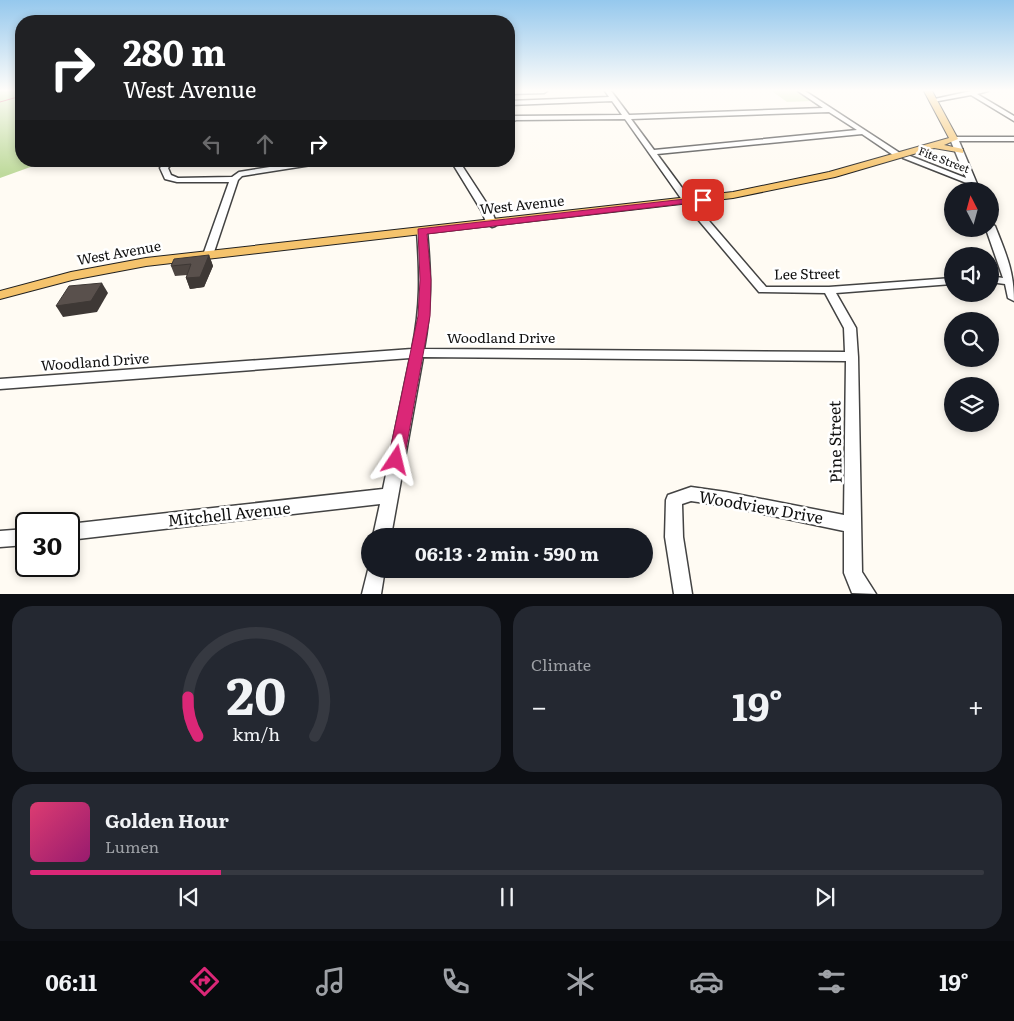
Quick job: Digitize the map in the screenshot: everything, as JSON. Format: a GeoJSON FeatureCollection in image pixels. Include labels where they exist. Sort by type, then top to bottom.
{"type":"FeatureCollection","features":[{"type":"Feature","properties":{"kind":"main road"},"geometry":{"type":"LineString","coordinates":[[943,119],[954,139]]}},
{"type":"Feature","properties":{"kind":"main road","name":"West Avenue"},"geometry":{"type":"LineString","coordinates":[[0,295],[120,266],[688,202],[781,187],[903,157],[928,146],[954,139]]}},
{"type":"Feature","properties":{"kind":"main road"},"geometry":{"type":"LineString","coordinates":[[928,146],[960,151]]}},
{"type":"Feature","properties":{"kind":"street"},"geometry":{"type":"LineString","coordinates":[[515,119],[528,119]]}},
{"type":"Feature","properties":{"kind":"street","name":"Lee Street"},"geometry":{"type":"LineString","coordinates":[[627,119],[688,202],[763,290],[828,290],[944,282]]}},
{"type":"Feature","properties":{"kind":"street","name":"Fite Street"},"geometry":{"type":"LineString","coordinates":[[842,119],[903,157],[962,182]]}},
{"type":"Feature","properties":{"kind":"street"},"geometry":{"type":"LineString","coordinates":[[652,152],[863,132]]}},
{"type":"Feature","properties":{"kind":"street"},"geometry":{"type":"LineString","coordinates":[[954,139],[972,182]]}},
{"type":"Feature","properties":{"kind":"street","name":"West Avenue"},"geometry":{"type":"LineString","coordinates":[[954,139],[1014,139]]}},
{"type":"Feature","properties":{"kind":"street"},"geometry":{"type":"LineString","coordinates":[[165,167],[168,177],[177,180],[237,177],[291,167]]}},
{"type":"Feature","properties":{"kind":"street"},"geometry":{"type":"LineString","coordinates":[[460,167],[486,210],[492,224]]}},
{"type":"Feature","properties":{"kind":"street"},"geometry":{"type":"LineString","coordinates":[[208,255],[237,177]]}},
{"type":"Feature","properties":{"kind":"street"},"geometry":{"type":"LineString","coordinates":[[384,528],[425,302],[422,232]]}},
{"type":"Feature","properties":{"kind":"street"},"geometry":{"type":"LineString","coordinates":[[995,238],[1012,290]]}},
{"type":"Feature","properties":{"kind":"street"},"geometry":{"type":"LineString","coordinates":[[1002,257],[1014,259]]}},
{"type":"Feature","properties":{"kind":"street"},"geometry":{"type":"LineString","coordinates":[[999,284],[1012,290]]}},
{"type":"Feature","properties":{"kind":"street","name":"Pine Street"},"geometry":{"type":"LineString","coordinates":[[828,290],[850,328],[852,356],[853,572],[859,586],[867,594]]}},
{"type":"Feature","properties":{"kind":"street","name":"Woodland Drive"},"geometry":{"type":"LineString","coordinates":[[0,384],[416,353],[852,356]]}},
{"type":"Feature","properties":{"kind":"street","name":"Woodview Drive"},"geometry":{"type":"LineString","coordinates":[[683,594],[674,537],[674,500],[691,494],[854,524]]}},
{"type":"Feature","properties":{"kind":"street","name":"Mitchell Avenue"},"geometry":{"type":"LineString","coordinates":[[80,531],[390,496]]}},
{"type":"Feature","properties":{"kind":"street"},"geometry":{"type":"LineString","coordinates":[[0,539],[15,538]]}},
{"type":"Feature","properties":{"kind":"street"},"geometry":{"type":"LineString","coordinates":[[371,594],[374,578]]}},
{"type":"Feature","properties":{"kind":"green space"},"geometry":{"type":"Polygon","coordinates":[[[0,119],[15,119],[15,167],[30,167],[0,178],[0,119]]]}},
{"type":"Feature","properties":{"kind":"building"},"geometry":{"type":"Polygon","coordinates":[[[209,255],[200,277],[186,278],[191,264],[171,266],[174,259],[209,255]]]}},
{"type":"Feature","properties":{"kind":"building"},"geometry":{"type":"Polygon","coordinates":[[[102,283],[91,301],[56,306],[69,286],[102,283]]]}},
{"type":"Feature","properties":{"kind":"route"},"geometry":{"type":"LineString","coordinates":[[396,460],[424,316],[426,280],[422,232],[703,200]]}}]}
